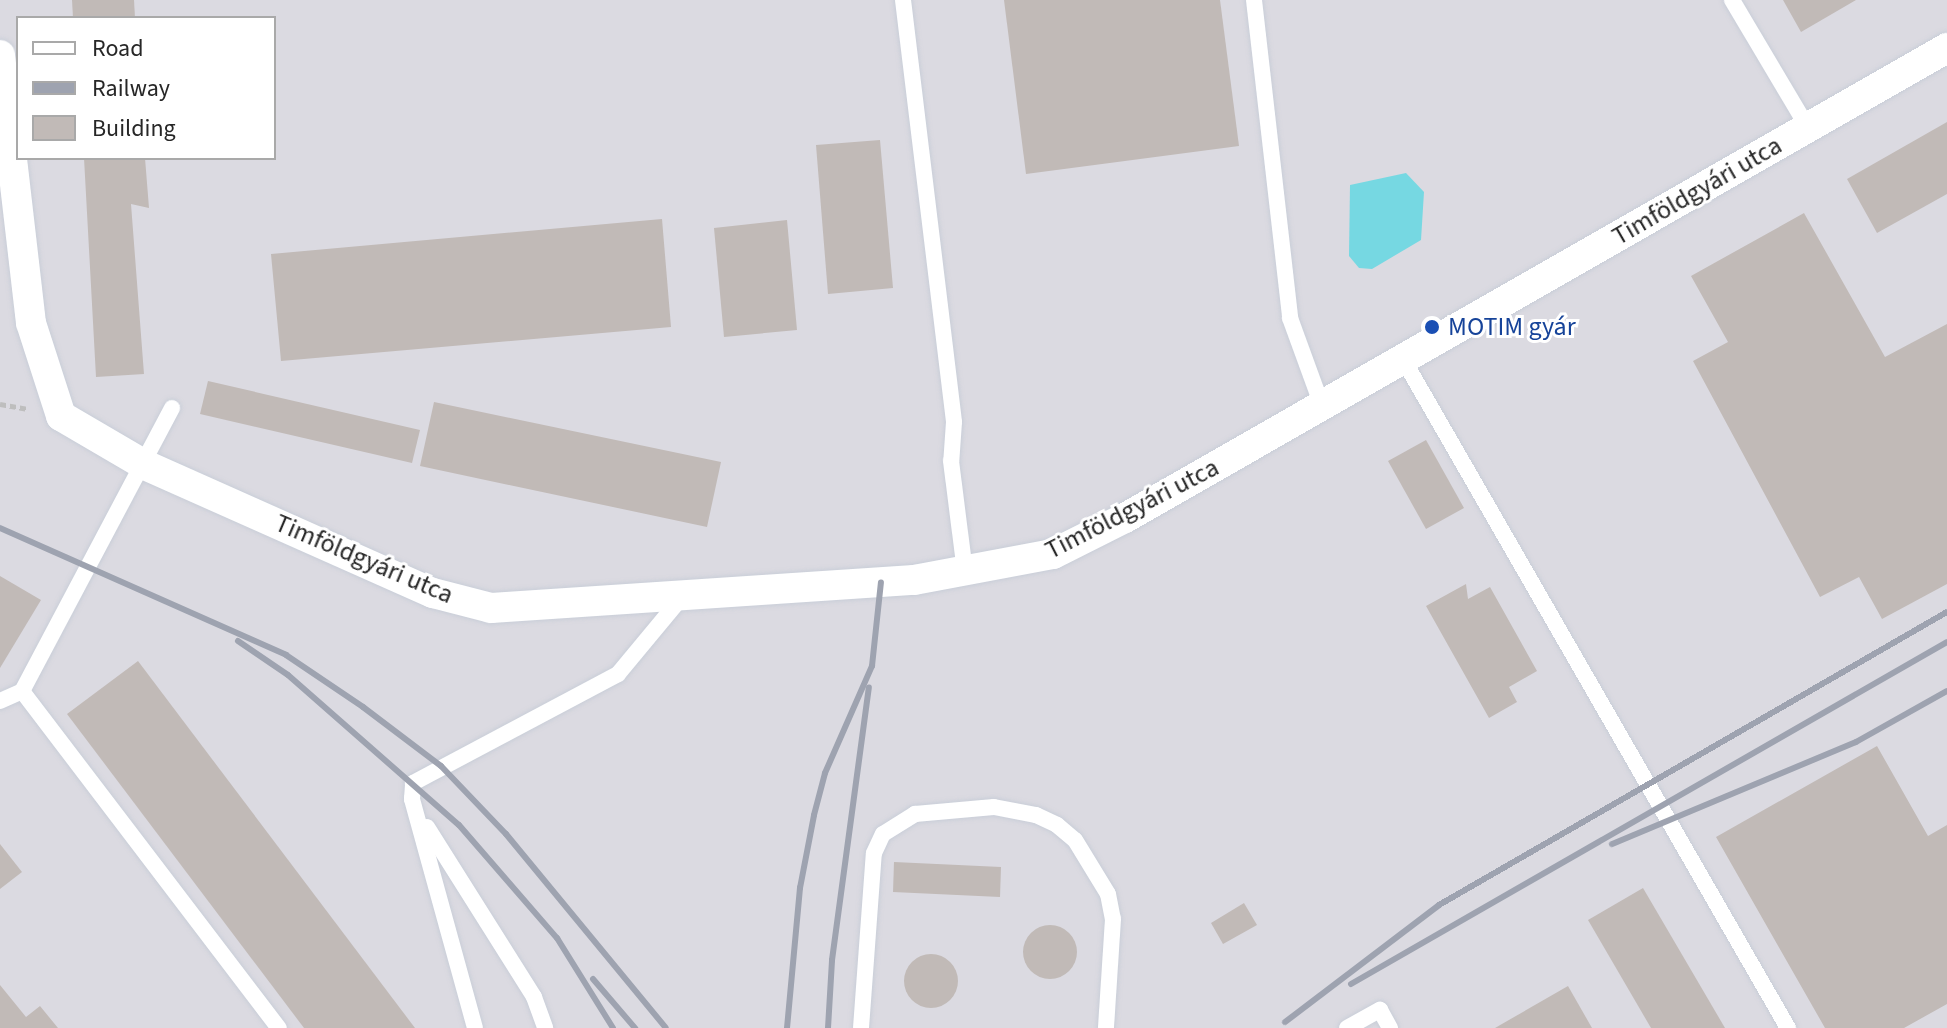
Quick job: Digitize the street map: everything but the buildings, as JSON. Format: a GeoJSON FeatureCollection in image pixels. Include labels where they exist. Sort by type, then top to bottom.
{"type":"FeatureCollection","features":[{"type":"Feature","properties":{"kind":"street","name":"Timföldgyári utca"},"geometry":{"type":"LineString","coordinates":[[0,55],[31,323],[61,416],[145,465],[433,593],[491,608],[682,597],[965,572],[1053,554],[1322,406],[1947,48]]}},
{"type":"Feature","properties":{"kind":"lane"},"geometry":{"type":"LineString","coordinates":[[903,0],[954,422],[951,461],[965,572]]}},
{"type":"Feature","properties":{"kind":"lane"},"geometry":{"type":"LineString","coordinates":[[1254,0],[1290,318],[1322,406]]}},
{"type":"Feature","properties":{"kind":"lane"},"geometry":{"type":"LineString","coordinates":[[1732,0],[1808,128]]}},
{"type":"Feature","properties":{"kind":"lane"},"geometry":{"type":"LineString","coordinates":[[1403,359],[1788,1028]]}},
{"type":"Feature","properties":{"kind":"lane"},"geometry":{"type":"LineString","coordinates":[[0,701],[22,691],[145,465],[172,408]]}},
{"type":"Feature","properties":{"kind":"lane"},"geometry":{"type":"LineString","coordinates":[[475,1028],[412,799],[413,783],[618,674],[682,597]]}},
{"type":"Feature","properties":{"kind":"lane"},"geometry":{"type":"LineString","coordinates":[[22,691],[279,1028]]}},
{"type":"Feature","properties":{"kind":"lane"},"geometry":{"type":"LineString","coordinates":[[412,799],[451,871],[534,997],[545,1028]]}},
{"type":"Feature","properties":{"kind":"lane"},"geometry":{"type":"LineString","coordinates":[[861,1028],[874,853],[883,834],[915,814],[994,807],[1036,815],[1057,825],[1075,840],[1108,894],[1113,919],[1106,1028]]}},
{"type":"Feature","properties":{"kind":"lane"},"geometry":{"type":"LineString","coordinates":[[1347,1028],[1380,1010],[1390,1028]]}},
{"type":"Feature","properties":{"kind":"shaded area"},"geometry":{"type":"Polygon","coordinates":[[[0,0],[1947,0],[1947,1028],[0,1028],[0,0]]]}},
{"type":"Feature","properties":{"kind":"water"},"geometry":{"type":"Polygon","coordinates":[[[1406,173],[1424,192],[1421,240],[1372,269],[1359,268],[1349,256],[1350,185],[1406,173]]]}},
{"type":"Feature","properties":{"kind":"railway"},"geometry":{"type":"LineString","coordinates":[[0,528],[286,655],[363,707],[441,766],[506,834],[666,1028]]}},
{"type":"Feature","properties":{"kind":"railway"},"geometry":{"type":"LineString","coordinates":[[787,1028],[800,888],[814,815],[825,773],[872,666],[881,582]]}},
{"type":"Feature","properties":{"kind":"railway"},"geometry":{"type":"LineString","coordinates":[[1285,1022],[1439,905],[1947,612]]}},
{"type":"Feature","properties":{"kind":"railway"},"geometry":{"type":"LineString","coordinates":[[238,641],[288,675],[459,825],[557,938],[613,1028]]}},
{"type":"Feature","properties":{"kind":"railway"},"geometry":{"type":"LineString","coordinates":[[1351,984],[1947,642]]}},
{"type":"Feature","properties":{"kind":"railway"},"geometry":{"type":"LineString","coordinates":[[828,1028],[832,960],[869,687]]}},
{"type":"Feature","properties":{"kind":"railway"},"geometry":{"type":"LineString","coordinates":[[1612,844],[1856,742],[1947,691]]}},
{"type":"Feature","properties":{"kind":"railway"},"geometry":{"type":"LineString","coordinates":[[593,979],[635,1028]]}},
{"type":"Feature","properties":{"kind":"place","name":"MOTIM gyár"},"geometry":{"type":"Point","coordinates":[1432,327]}}]}
